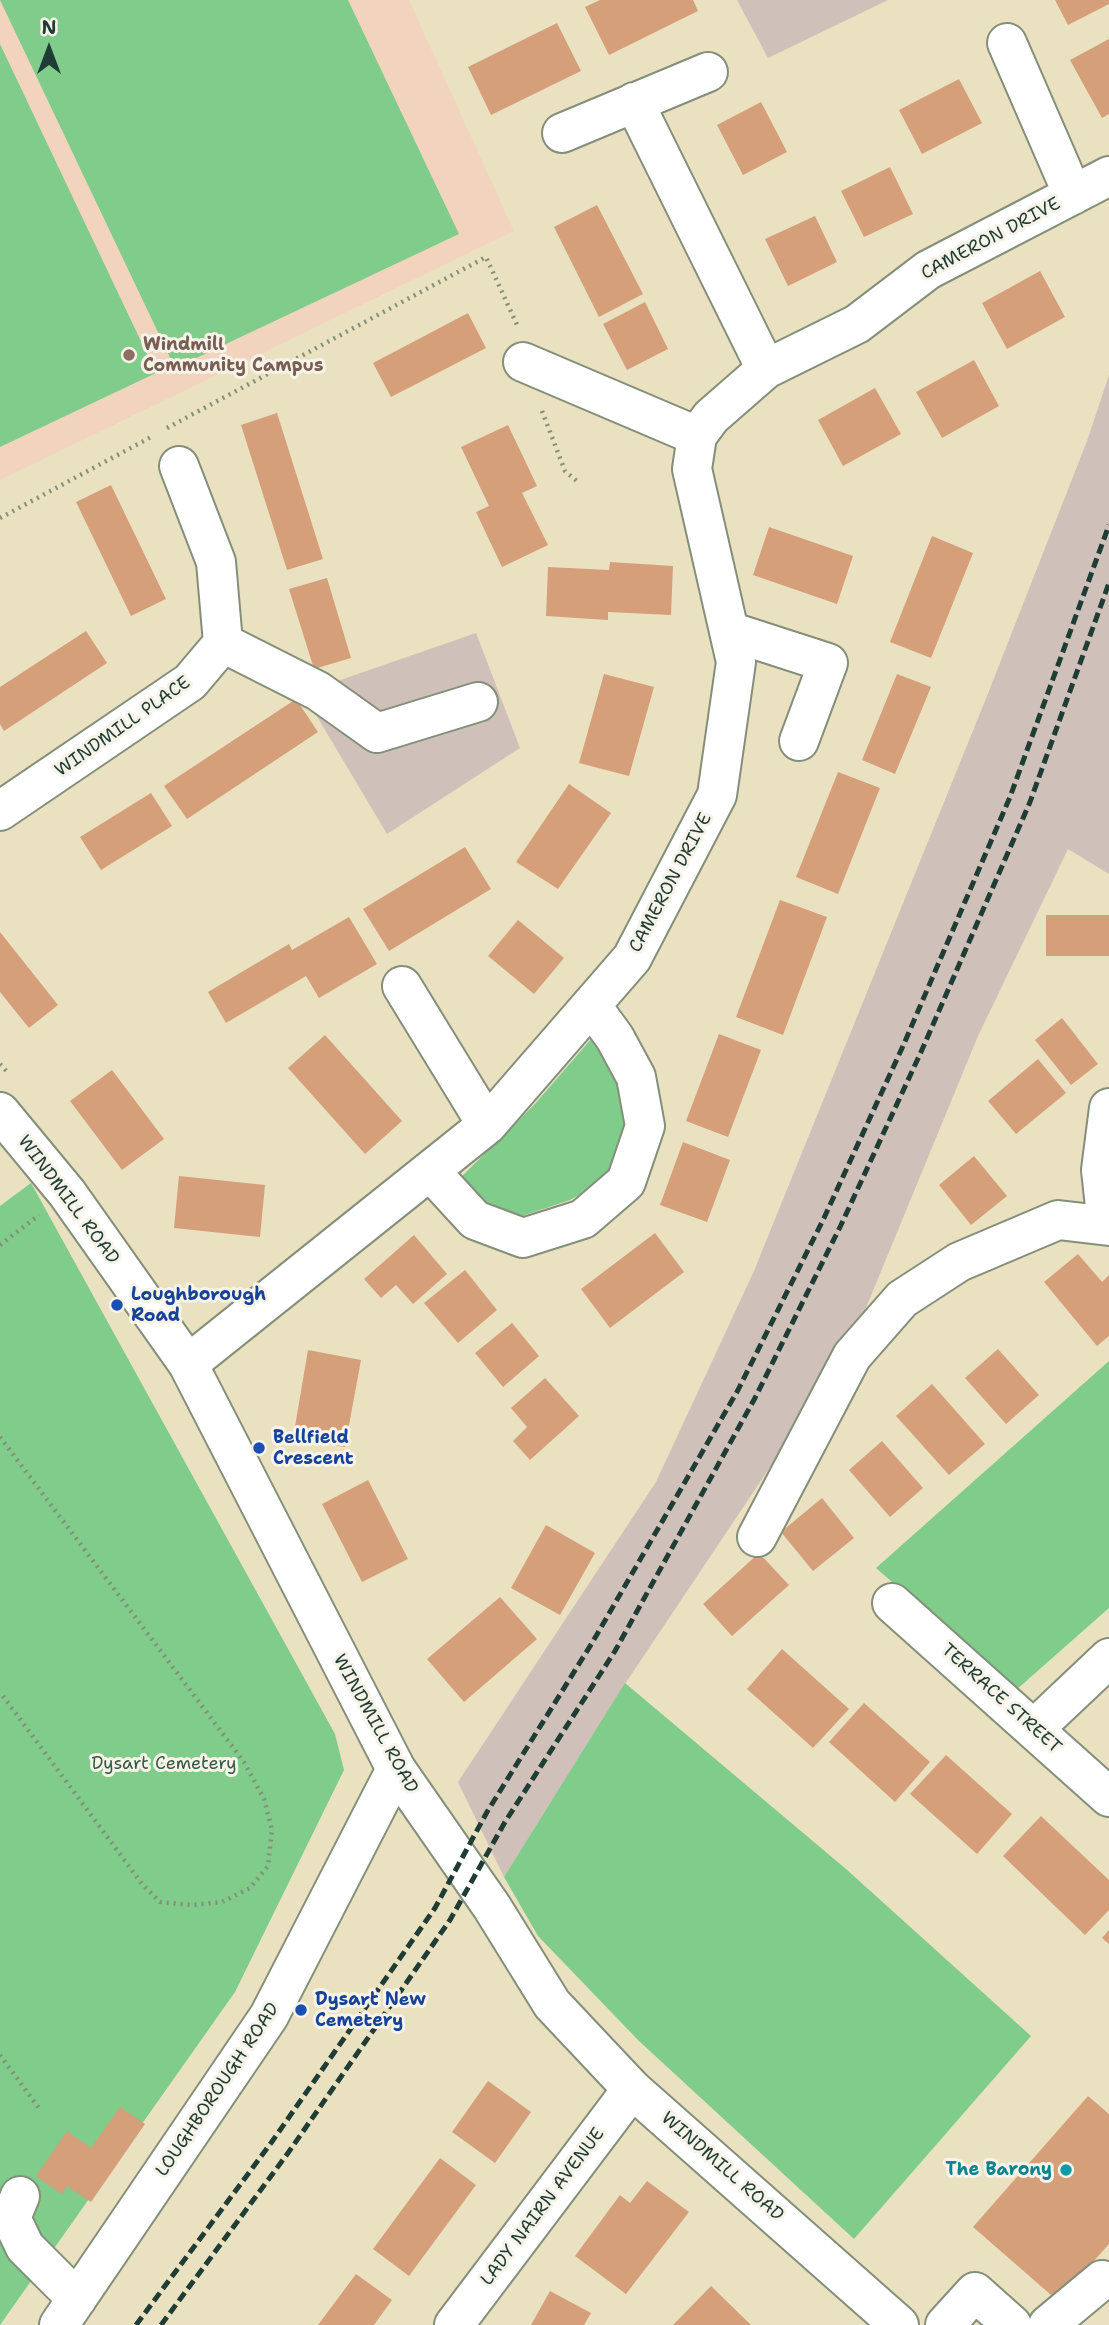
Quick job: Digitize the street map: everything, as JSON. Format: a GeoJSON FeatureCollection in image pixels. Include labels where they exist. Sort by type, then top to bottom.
{"type":"FeatureCollection","features":[{"type":"Feature","properties":{"kind":"street","name":"CAMERON DRIVE"},"geometry":{"type":"LineString","coordinates":[[1007,43],[1073,195]]}},
{"type":"Feature","properties":{"kind":"street"},"geometry":{"type":"LineString","coordinates":[[562,133],[708,72]]}},
{"type":"Feature","properties":{"kind":"street"},"geometry":{"type":"LineString","coordinates":[[634,102],[766,369]]}},
{"type":"Feature","properties":{"kind":"street","name":"CAMERON DRIVE"},"geometry":{"type":"LineString","coordinates":[[188,1364],[487,1125],[632,958],[717,795],[736,662],[692,469],[697,436],[711,416],[766,369],[857,324],[928,270],[1109,176]]}},
{"type":"Feature","properties":{"kind":"street"},"geometry":{"type":"LineString","coordinates":[[523,362],[697,436]]}},
{"type":"Feature","properties":{"kind":"street"},"geometry":{"type":"LineString","coordinates":[[179,466],[216,562],[223,643],[318,691],[377,733],[478,702]]}},
{"type":"Feature","properties":{"kind":"street"},"geometry":{"type":"LineString","coordinates":[[729,631],[828,663],[799,741]]}},
{"type":"Feature","properties":{"kind":"street","name":"WINDMILL PLACE"},"geometry":{"type":"LineString","coordinates":[[0,811],[190,682],[223,643]]}},
{"type":"Feature","properties":{"kind":"street"},"geometry":{"type":"LineString","coordinates":[[402,986],[487,1125]]}},
{"type":"Feature","properties":{"kind":"street"},"geometry":{"type":"LineString","coordinates":[[430,1171],[475,1220],[523,1238],[583,1219],[626,1182],[645,1126],[636,1077],[615,1038],[591,1005]]}},
{"type":"Feature","properties":{"kind":"street","name":"WINDMILL ROAD"},"geometry":{"type":"LineString","coordinates":[[9,1098],[67,1193],[188,1364],[396,1769],[492,1907],[552,2004],[632,2090],[899,2325]]}},
{"type":"Feature","properties":{"kind":"street"},"geometry":{"type":"LineString","coordinates":[[757,1537],[852,1356],[902,1299],[958,1262],[1058,1220],[1108,1226],[1101,1170],[1109,1108]]}},
{"type":"Feature","properties":{"kind":"street","name":"TERRACE STREET"},"geometry":{"type":"LineString","coordinates":[[892,1603],[1035,1727],[1109,1797]]}},
{"type":"Feature","properties":{"kind":"street"},"geometry":{"type":"LineString","coordinates":[[1035,1727],[1109,1658]]}},
{"type":"Feature","properties":{"kind":"street","name":"LOUGHBOROUGH ROAD"},"geometry":{"type":"LineString","coordinates":[[68,2312],[269,2016],[396,1769]]}},
{"type":"Feature","properties":{"kind":"street","name":"LADY NAIRN AVENUE"},"geometry":{"type":"LineString","coordinates":[[454,2325],[632,2090]]}},
{"type":"Feature","properties":{"kind":"street"},"geometry":{"type":"LineString","coordinates":[[20,2196],[11,2218],[24,2247],[68,2312]]}},
{"type":"Feature","properties":{"kind":"street"},"geometry":{"type":"LineString","coordinates":[[1048,2325],[1102,2280]]}},
{"type":"Feature","properties":{"kind":"street"},"geometry":{"type":"LineString","coordinates":[[945,2325],[975,2292],[1012,2325]]}},
{"type":"Feature","properties":{"kind":"path"},"geometry":{"type":"LineString","coordinates":[[0,518],[486,257],[526,343],[523,362],[565,471],[579,483]]}},
{"type":"Feature","properties":{"kind":"path"},"geometry":{"type":"LineString","coordinates":[[0,1064],[9,1098]]}},
{"type":"Feature","properties":{"kind":"path"},"geometry":{"type":"LineString","coordinates":[[0,1245],[67,1193]]}},
{"type":"Feature","properties":{"kind":"path"},"geometry":{"type":"LineString","coordinates":[[0,1437],[244,1762],[264,1799],[272,1830],[268,1866],[250,1888],[222,1902],[192,1905],[160,1902],[142,1884],[0,1692]]}},
{"type":"Feature","properties":{"kind":"path"},"geometry":{"type":"LineString","coordinates":[[0,2055],[41,2111]]}},
{"type":"Feature","properties":{"kind":"shaded area","name":"Windmill Community Campus"},"geometry":{"type":"Polygon","coordinates":[[[0,0],[409,0],[514,231],[0,480],[0,0]]]}},
{"type":"Feature","properties":{"kind":"shaded area"},"geometry":{"type":"Polygon","coordinates":[[[737,0],[888,0],[768,58],[737,0]]]}},
{"type":"Feature","properties":{"kind":"shaded area"},"geometry":{"type":"Polygon","coordinates":[[[1109,375],[1109,874],[1068,849],[978,1036],[849,1349],[625,1684],[504,1877],[458,1782],[656,1482],[754,1271],[987,696],[1087,441],[1109,375]]]}},
{"type":"Feature","properties":{"kind":"shaded area"},"geometry":{"type":"Polygon","coordinates":[[[476,633],[520,748],[387,834],[303,693],[476,633]]]}},
{"type":"Feature","properties":{"kind":"green space","name":"Windmill Community Campus"},"geometry":{"type":"Polygon","coordinates":[[[0,0],[348,0],[459,234],[175,368],[0,0]]]}},
{"type":"Feature","properties":{"kind":"green space"},"geometry":{"type":"Polygon","coordinates":[[[0,44],[156,373],[0,447],[0,44]]]}},
{"type":"Feature","properties":{"kind":"green space"},"geometry":{"type":"Polygon","coordinates":[[[598,1031],[633,1100],[619,1158],[600,1183],[570,1200],[516,1218],[487,1210],[457,1181],[534,1105],[598,1031]]]}},
{"type":"Feature","properties":{"kind":"green space","name":"Dysart Cemetery"},"geometry":{"type":"Polygon","coordinates":[[[31,1183],[335,1734],[344,1770],[235,1992],[0,2325],[0,1206],[31,1183]]]}},
{"type":"Feature","properties":{"kind":"green space"},"geometry":{"type":"Polygon","coordinates":[[[1109,1361],[1109,1608],[1016,1690],[876,1568],[1109,1361]]]}},
{"type":"Feature","properties":{"kind":"green space"},"geometry":{"type":"Polygon","coordinates":[[[625,1683],[846,1869],[1031,2036],[854,2239],[639,2041],[538,1936],[504,1877],[625,1683]]]}},
{"type":"Feature","properties":{"kind":"building"},"geometry":{"type":"Polygon","coordinates":[[[600,0],[693,0],[698,11],[609,55],[585,7],[600,0]]]}},
{"type":"Feature","properties":{"kind":"building"},"geometry":{"type":"Polygon","coordinates":[[[1055,0],[1109,0],[1109,4],[1068,25],[1055,0]]]}},
{"type":"Feature","properties":{"kind":"building"},"geometry":{"type":"Polygon","coordinates":[[[557,23],[581,71],[491,115],[468,67],[557,23]]]}},
{"type":"Feature","properties":{"kind":"building"},"geometry":{"type":"Polygon","coordinates":[[[1109,39],[1109,114],[1102,118],[1070,60],[1109,39]]]}},
{"type":"Feature","properties":{"kind":"building"},"geometry":{"type":"Polygon","coordinates":[[[959,79],[982,123],[922,154],[899,110],[959,79]]]}},
{"type":"Feature","properties":{"kind":"building"},"geometry":{"type":"Polygon","coordinates":[[[761,102],[787,152],[743,175],[717,125],[761,102]]]}},
{"type":"Feature","properties":{"kind":"building"},"geometry":{"type":"Polygon","coordinates":[[[890,167],[913,214],[864,237],[841,191],[890,167]]]}},
{"type":"Feature","properties":{"kind":"building"},"geometry":{"type":"Polygon","coordinates":[[[597,205],[643,294],[599,317],[554,227],[597,205]]]}},
{"type":"Feature","properties":{"kind":"building"},"geometry":{"type":"Polygon","coordinates":[[[815,216],[837,262],[788,286],[765,239],[815,216]]]}},
{"type":"Feature","properties":{"kind":"building"},"geometry":{"type":"Polygon","coordinates":[[[1040,271],[1065,317],[1007,349],[982,303],[1040,271]]]}},
{"type":"Feature","properties":{"kind":"building"},"geometry":{"type":"Polygon","coordinates":[[[645,302],[668,349],[627,370],[603,324],[645,302]]]}},
{"type":"Feature","properties":{"kind":"building"},"geometry":{"type":"Polygon","coordinates":[[[468,313],[486,348],[391,397],[373,363],[468,313]]]}},
{"type":"Feature","properties":{"kind":"building"},"geometry":{"type":"Polygon","coordinates":[[[974,360],[999,406],[942,438],[916,392],[974,360]]]}},
{"type":"Feature","properties":{"kind":"building"},"geometry":{"type":"Polygon","coordinates":[[[875,388],[901,434],[843,466],[818,420],[875,388]]]}},
{"type":"Feature","properties":{"kind":"building"},"geometry":{"type":"Polygon","coordinates":[[[277,413],[323,559],[287,570],[241,425],[277,413]]]}},
{"type":"Feature","properties":{"kind":"building"},"geometry":{"type":"Polygon","coordinates":[[[508,425],[537,486],[522,493],[548,545],[502,567],[476,512],[489,506],[461,447],[508,425]]]}},
{"type":"Feature","properties":{"kind":"building"},"geometry":{"type":"Polygon","coordinates":[[[111,485],[166,599],[131,616],[76,502],[111,485]]]}},
{"type":"Feature","properties":{"kind":"building"},"geometry":{"type":"Polygon","coordinates":[[[769,527],[853,556],[837,604],[753,575],[769,527]]]}},
{"type":"Feature","properties":{"kind":"building"},"geometry":{"type":"Polygon","coordinates":[[[932,536],[973,553],[931,658],[890,642],[932,536]]]}},
{"type":"Feature","properties":{"kind":"building"},"geometry":{"type":"Polygon","coordinates":[[[610,562],[673,566],[671,615],[608,612],[608,620],[546,616],[548,567],[609,570],[610,562]]]}},
{"type":"Feature","properties":{"kind":"building"},"geometry":{"type":"Polygon","coordinates":[[[327,578],[351,658],[314,669],[289,589],[327,578]]]}},
{"type":"Feature","properties":{"kind":"building"},"geometry":{"type":"Polygon","coordinates":[[[86,631],[107,663],[4,731],[0,724],[0,687],[86,631]]]}},
{"type":"Feature","properties":{"kind":"building"},"geometry":{"type":"Polygon","coordinates":[[[604,674],[654,687],[629,776],[579,763],[604,674]]]}},
{"type":"Feature","properties":{"kind":"building"},"geometry":{"type":"Polygon","coordinates":[[[897,674],[931,687],[895,774],[862,760],[897,674]]]}},
{"type":"Feature","properties":{"kind":"building"},"geometry":{"type":"Polygon","coordinates":[[[296,699],[318,732],[187,819],[164,786],[296,699]]]}},
{"type":"Feature","properties":{"kind":"building"},"geometry":{"type":"Polygon","coordinates":[[[838,772],[880,788],[838,894],[796,877],[838,772]]]}},
{"type":"Feature","properties":{"kind":"building"},"geometry":{"type":"Polygon","coordinates":[[[569,784],[611,813],[558,889],[516,862],[569,784]]]}},
{"type":"Feature","properties":{"kind":"building"},"geometry":{"type":"Polygon","coordinates":[[[151,793],[172,826],[101,870],[80,837],[151,793]]]}},
{"type":"Feature","properties":{"kind":"building"},"geometry":{"type":"Polygon","coordinates":[[[465,847],[491,889],[389,951],[363,909],[465,847]]]}},
{"type":"Feature","properties":{"kind":"building"},"geometry":{"type":"Polygon","coordinates":[[[780,900],[827,917],[783,1035],[736,1017],[780,900]]]}},
{"type":"Feature","properties":{"kind":"building"},"geometry":{"type":"Polygon","coordinates":[[[1046,915],[1109,915],[1109,956],[1046,956],[1046,915]]]}},
{"type":"Feature","properties":{"kind":"building"},"geometry":{"type":"Polygon","coordinates":[[[349,917],[377,964],[319,998],[306,976],[226,1023],[208,992],[289,944],[292,950],[349,917]]]}},
{"type":"Feature","properties":{"kind":"building"},"geometry":{"type":"Polygon","coordinates":[[[518,920],[564,958],[534,994],[488,956],[518,920]]]}},
{"type":"Feature","properties":{"kind":"building"},"geometry":{"type":"Polygon","coordinates":[[[0,932],[58,1005],[29,1028],[0,992],[0,932]]]}},
{"type":"Feature","properties":{"kind":"building"},"geometry":{"type":"Polygon","coordinates":[[[1062,1018],[1098,1064],[1071,1085],[1035,1040],[1062,1018]]]}},
{"type":"Feature","properties":{"kind":"building"},"geometry":{"type":"Polygon","coordinates":[[[719,1034],[761,1050],[728,1137],[686,1121],[719,1034]]]}},
{"type":"Feature","properties":{"kind":"building"},"geometry":{"type":"Polygon","coordinates":[[[325,1035],[402,1121],[365,1154],[288,1068],[325,1035]]]}},
{"type":"Feature","properties":{"kind":"building"},"geometry":{"type":"Polygon","coordinates":[[[1038,1059],[1066,1093],[1016,1134],[988,1101],[1038,1059]]]}},
{"type":"Feature","properties":{"kind":"building"},"geometry":{"type":"Polygon","coordinates":[[[112,1070],[164,1139],[122,1170],[70,1101],[112,1070]]]}},
{"type":"Feature","properties":{"kind":"building"},"geometry":{"type":"Polygon","coordinates":[[[683,1142],[730,1160],[707,1222],[660,1205],[683,1142]]]}},
{"type":"Feature","properties":{"kind":"building"},"geometry":{"type":"Polygon","coordinates":[[[974,1156],[1007,1196],[971,1225],[939,1185],[974,1156]]]}},
{"type":"Feature","properties":{"kind":"building"},"geometry":{"type":"Polygon","coordinates":[[[179,1176],[265,1185],[260,1237],[174,1228],[179,1176]]]}},
{"type":"Feature","properties":{"kind":"building"},"geometry":{"type":"Polygon","coordinates":[[[655,1233],[684,1272],[610,1328],[581,1289],[655,1233]]]}},
{"type":"Feature","properties":{"kind":"building"},"geometry":{"type":"Polygon","coordinates":[[[414,1235],[447,1274],[413,1304],[396,1285],[381,1298],[364,1279],[414,1235]]]}},
{"type":"Feature","properties":{"kind":"building"},"geometry":{"type":"Polygon","coordinates":[[[1078,1254],[1102,1282],[1109,1275],[1109,1336],[1097,1346],[1044,1282],[1078,1254]]]}},
{"type":"Feature","properties":{"kind":"building"},"geometry":{"type":"Polygon","coordinates":[[[465,1270],[497,1310],[458,1343],[424,1303],[465,1270]]]}},
{"type":"Feature","properties":{"kind":"building"},"geometry":{"type":"Polygon","coordinates":[[[512,1323],[539,1356],[503,1387],[475,1353],[512,1323]]]}},
{"type":"Feature","properties":{"kind":"building"},"geometry":{"type":"Polygon","coordinates":[[[998,1349],[1039,1395],[1006,1424],[965,1378],[998,1349]]]}},
{"type":"Feature","properties":{"kind":"building"},"geometry":{"type":"Polygon","coordinates":[[[308,1350],[361,1360],[345,1447],[293,1438],[308,1350]]]}},
{"type":"Feature","properties":{"kind":"building"},"geometry":{"type":"Polygon","coordinates":[[[545,1378],[579,1416],[530,1460],[513,1441],[527,1427],[511,1408],[545,1378]]]}},
{"type":"Feature","properties":{"kind":"building"},"geometry":{"type":"Polygon","coordinates":[[[932,1384],[985,1444],[949,1475],[896,1416],[932,1384]]]}},
{"type":"Feature","properties":{"kind":"building"},"geometry":{"type":"Polygon","coordinates":[[[882,1441],[923,1488],[890,1517],[849,1470],[882,1441]]]}},
{"type":"Feature","properties":{"kind":"building"},"geometry":{"type":"Polygon","coordinates":[[[368,1480],[408,1559],[362,1582],[322,1504],[368,1480]]]}},
{"type":"Feature","properties":{"kind":"building"},"geometry":{"type":"Polygon","coordinates":[[[822,1498],[854,1538],[813,1571],[781,1532],[822,1498]]]}},
{"type":"Feature","properties":{"kind":"building"},"geometry":{"type":"Polygon","coordinates":[[[546,1525],[595,1553],[560,1615],[511,1588],[546,1525]]]}},
{"type":"Feature","properties":{"kind":"building"},"geometry":{"type":"Polygon","coordinates":[[[759,1553],[789,1585],[732,1636],[703,1604],[759,1553]]]}},
{"type":"Feature","properties":{"kind":"building"},"geometry":{"type":"Polygon","coordinates":[[[500,1597],[537,1639],[464,1702],[427,1659],[500,1597]]]}},
{"type":"Feature","properties":{"kind":"building"},"geometry":{"type":"Polygon","coordinates":[[[782,1649],[849,1709],[813,1748],[747,1689],[782,1649]]]}},
{"type":"Feature","properties":{"kind":"building"},"geometry":{"type":"Polygon","coordinates":[[[864,1703],[930,1762],[895,1802],[829,1742],[864,1703]]]}},
{"type":"Feature","properties":{"kind":"building"},"geometry":{"type":"Polygon","coordinates":[[[946,1755],[1012,1814],[977,1854],[910,1794],[946,1755]]]}},
{"type":"Feature","properties":{"kind":"building"},"geometry":{"type":"Polygon","coordinates":[[[1041,1816],[1109,1880],[1109,1910],[1085,1935],[1003,1856],[1041,1816]]]}},
{"type":"Feature","properties":{"kind":"building"},"geometry":{"type":"Polygon","coordinates":[[[1109,1930],[1109,1944],[1102,1938],[1109,1930]]]}},
{"type":"Feature","properties":{"kind":"building"},"geometry":{"type":"Polygon","coordinates":[[[488,2081],[531,2112],[495,2163],[452,2132],[488,2081]]]}},
{"type":"Feature","properties":{"kind":"building","name":"The Barony"},"geometry":{"type":"Polygon","coordinates":[[[1088,2096],[1109,2114],[1109,2244],[1058,2301],[973,2227],[1088,2096]]]}},
{"type":"Feature","properties":{"kind":"building"},"geometry":{"type":"Polygon","coordinates":[[[120,2107],[145,2124],[91,2202],[67,2186],[62,2194],[36,2176],[67,2131],[91,2148],[120,2107]]]}},
{"type":"Feature","properties":{"kind":"building"},"geometry":{"type":"Polygon","coordinates":[[[440,2158],[476,2185],[409,2276],[373,2249],[440,2158]]]}},
{"type":"Feature","properties":{"kind":"building"},"geometry":{"type":"Polygon","coordinates":[[[647,2181],[689,2212],[626,2294],[575,2256],[620,2195],[630,2203],[647,2181]]]}},
{"type":"Feature","properties":{"kind":"building"},"geometry":{"type":"Polygon","coordinates":[[[356,2274],[392,2300],[374,2325],[318,2325],[356,2274]]]}},
{"type":"Feature","properties":{"kind":"building"},"geometry":{"type":"Polygon","coordinates":[[[711,2286],[751,2325],[673,2325],[711,2286]]]}},
{"type":"Feature","properties":{"kind":"building"},"geometry":{"type":"Polygon","coordinates":[[[550,2291],[591,2313],[584,2325],[531,2325],[550,2291]]]}},
{"type":"Feature","properties":{"kind":"railway"},"geometry":{"type":"LineString","coordinates":[[136,2325],[271,2143],[435,1908],[487,1812],[592,1643],[738,1390],[824,1218],[903,1046],[1010,797],[1109,525]]}},
{"type":"Feature","properties":{"kind":"railway"},"geometry":{"type":"LineString","coordinates":[[161,2325],[288,2153],[450,1920],[505,1822],[615,1651],[755,1398],[841,1225],[921,1052],[1030,802],[1109,583]]}},
{"type":"Feature","properties":{"kind":"place","name":"Windmill Community Campus"},"geometry":{"type":"Point","coordinates":[129,355]}},
{"type":"Feature","properties":{"kind":"place","name":"Loughborough Road"},"geometry":{"type":"Point","coordinates":[117,1305]}},
{"type":"Feature","properties":{"kind":"place","name":"Bellfield Crescent"},"geometry":{"type":"Point","coordinates":[259,1448]}},
{"type":"Feature","properties":{"kind":"place","name":"Dysart New Cemetery"},"geometry":{"type":"Point","coordinates":[301,2010]}},
{"type":"Feature","properties":{"kind":"place","name":"The Barony"},"geometry":{"type":"Point","coordinates":[1066,2170]}}]}
